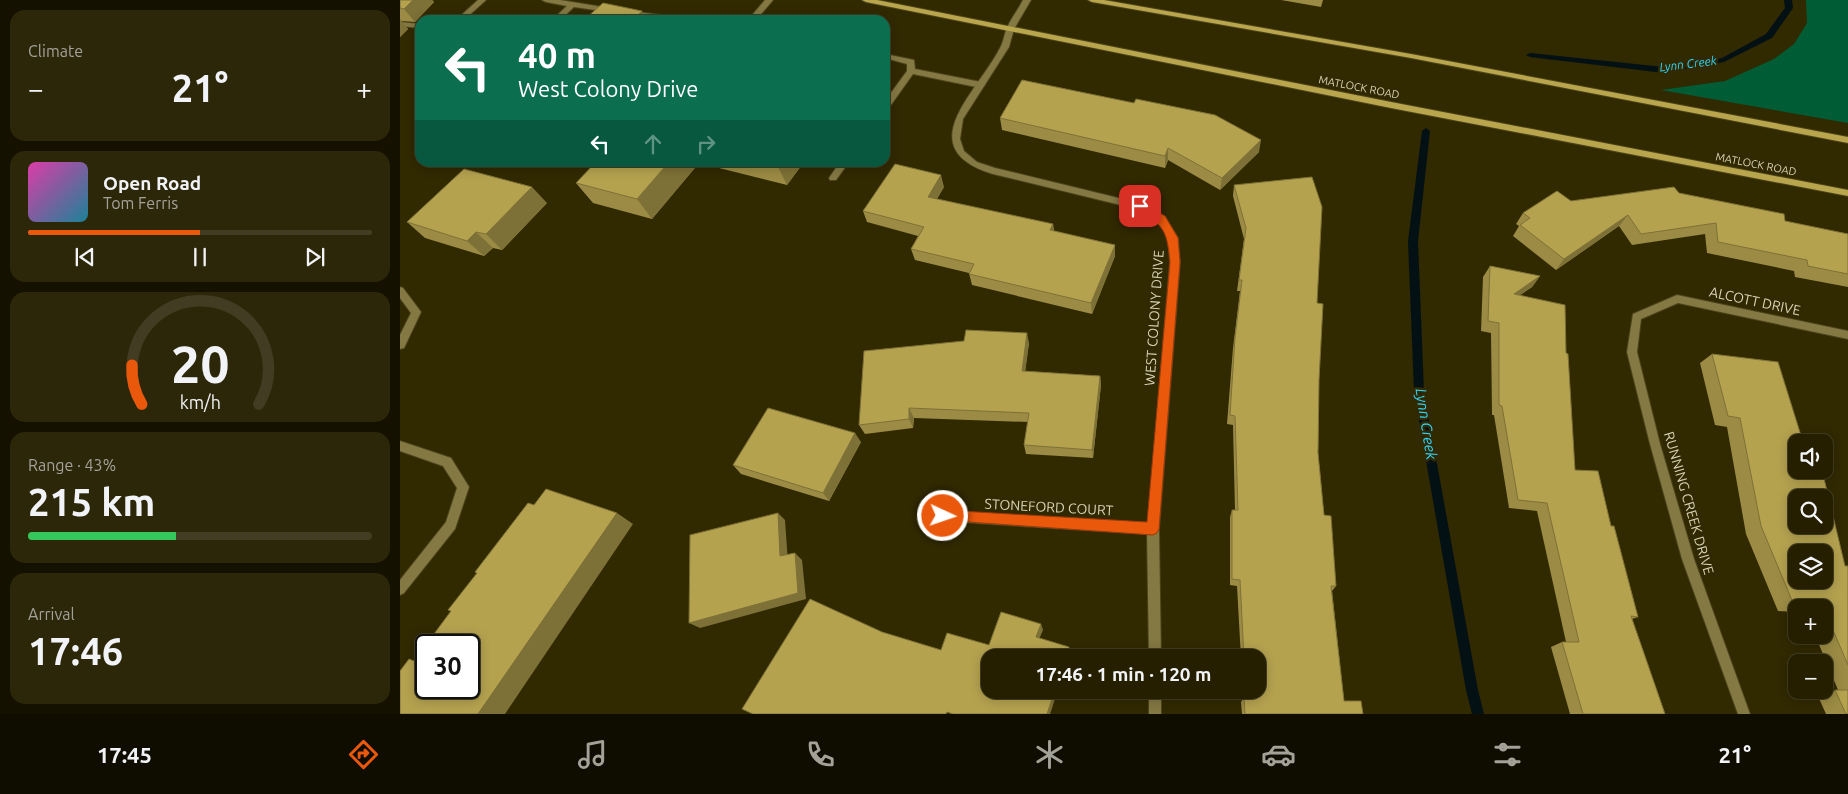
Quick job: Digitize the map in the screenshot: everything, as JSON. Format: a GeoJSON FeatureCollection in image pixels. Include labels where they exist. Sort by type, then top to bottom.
{"type":"FeatureCollection","features":[{"type":"Feature","properties":{"kind":"main road","name":"MATLOCK ROAD"},"geometry":{"type":"LineString","coordinates":[[866,0],[1391,106],[1848,193]]}},
{"type":"Feature","properties":{"kind":"main road"},"geometry":{"type":"LineString","coordinates":[[1092,0],[1411,56],[1848,140]]}},
{"type":"Feature","properties":{"kind":"street"},"geometry":{"type":"LineString","coordinates":[[466,15],[482,0]]}},
{"type":"Feature","properties":{"kind":"street"},"geometry":{"type":"LineString","coordinates":[[546,0],[649,15]]}},
{"type":"Feature","properties":{"kind":"street"},"geometry":{"type":"LineString","coordinates":[[756,15],[769,0]]}},
{"type":"Feature","properties":{"kind":"street","name":"WEST COLONY DRIVE"},"geometry":{"type":"LineString","coordinates":[[1027,0],[1010,29],[1005,47],[959,119],[956,139],[960,152],[974,164],[993,171],[1140,206],[1162,219],[1173,238],[1175,262],[1153,529],[1154,649]]}},
{"type":"Feature","properties":{"kind":"street"},"geometry":{"type":"LineString","coordinates":[[561,15],[572,5]]}},
{"type":"Feature","properties":{"kind":"street"},"geometry":{"type":"LineString","coordinates":[[400,24],[415,26]]}},
{"type":"Feature","properties":{"kind":"street"},"geometry":{"type":"LineString","coordinates":[[890,57],[912,62],[911,71],[890,100]]}},
{"type":"Feature","properties":{"kind":"street"},"geometry":{"type":"LineString","coordinates":[[911,71],[980,85]]}},
{"type":"Feature","properties":{"kind":"street"},"geometry":{"type":"LineString","coordinates":[[833,178],[841,167]]}},
{"type":"Feature","properties":{"kind":"street"},"geometry":{"type":"LineString","coordinates":[[400,292],[416,312],[400,345]]}},
{"type":"Feature","properties":{"kind":"street","name":"ALCOTT DRIVE"},"geometry":{"type":"LineString","coordinates":[[1656,307],[1678,299],[1848,335]]}},
{"type":"Feature","properties":{"kind":"street","name":"RUNNING CREEK DRIVE"},"geometry":{"type":"LineString","coordinates":[[1656,307],[1636,317],[1632,352],[1655,444],[1688,559],[1744,714]]}},
{"type":"Feature","properties":{"kind":"street"},"geometry":{"type":"LineString","coordinates":[[400,446],[447,462],[463,487],[451,525],[400,589]]}},
{"type":"Feature","properties":{"kind":"street","name":"STONEFORD COURT"},"geometry":{"type":"LineString","coordinates":[[943,516],[1153,529]]}},
{"type":"Feature","properties":{"kind":"street"},"geometry":{"type":"LineString","coordinates":[[1155,699],[1155,714]]}},
{"type":"Feature","properties":{"kind":"green space"},"geometry":{"type":"Polygon","coordinates":[[[1806,0],[1848,0],[1848,123],[1661,90],[1725,81],[1774,59],[1794,44],[1807,23],[1806,0]]]}},
{"type":"Feature","properties":{"kind":"building"},"geometry":{"type":"Polygon","coordinates":[[[400,0],[413,0],[404,9],[400,8],[400,0]]]}},
{"type":"Feature","properties":{"kind":"building"},"geometry":{"type":"Polygon","coordinates":[[[603,3],[642,11],[638,15],[590,15],[603,3]]]}},
{"type":"Feature","properties":{"kind":"building"},"geometry":{"type":"Polygon","coordinates":[[[1022,80],[1134,103],[1136,99],[1215,115],[1261,140],[1222,178],[1168,148],[1165,156],[1000,118],[1022,80]]]}},
{"type":"Feature","properties":{"kind":"building"},"geometry":{"type":"Polygon","coordinates":[[[895,164],[941,175],[928,197],[1053,224],[1050,230],[1115,245],[1091,303],[969,274],[974,264],[911,249],[924,227],[863,211],[895,164]]]}},
{"type":"Feature","properties":{"kind":"building"},"geometry":{"type":"Polygon","coordinates":[[[591,167],[665,167],[637,199],[576,183],[591,167]]]}},
{"type":"Feature","properties":{"kind":"building"},"geometry":{"type":"Polygon","coordinates":[[[464,169],[532,187],[486,234],[476,232],[467,241],[407,222],[464,169]]]}},
{"type":"Feature","properties":{"kind":"building"},"geometry":{"type":"Polygon","coordinates":[[[1312,177],[1322,207],[1317,303],[1323,304],[1318,453],[1324,515],[1331,516],[1336,586],[1331,586],[1344,701],[1361,701],[1363,714],[1245,714],[1244,699],[1266,699],[1266,649],[1244,649],[1240,580],[1232,579],[1232,510],[1238,510],[1235,416],[1230,415],[1235,338],[1242,280],[1239,280],[1246,228],[1234,185],[1312,177]]]}},
{"type":"Feature","properties":{"kind":"building"},"geometry":{"type":"Polygon","coordinates":[[[1674,187],[1679,193],[1784,214],[1785,221],[1848,234],[1848,274],[1808,266],[1807,260],[1718,242],[1716,223],[1641,234],[1628,215],[1564,259],[1520,225],[1530,218],[1523,213],[1557,191],[1571,201],[1674,187]]]}},
{"type":"Feature","properties":{"kind":"building"},"geometry":{"type":"Polygon","coordinates":[[[1490,266],[1540,276],[1514,294],[1565,305],[1566,353],[1568,354],[1575,470],[1598,471],[1611,526],[1614,526],[1638,617],[1631,616],[1665,714],[1583,714],[1562,642],[1579,642],[1547,503],[1518,500],[1502,406],[1499,405],[1499,323],[1488,321],[1490,266]]]}},
{"type":"Feature","properties":{"kind":"building"},"geometry":{"type":"Polygon","coordinates":[[[966,330],[1027,333],[1022,371],[1100,376],[1092,450],[1024,445],[1029,413],[909,408],[909,419],[859,425],[864,351],[964,341],[966,330]]]}},
{"type":"Feature","properties":{"kind":"building"},"geometry":{"type":"Polygon","coordinates":[[[1712,354],[1778,362],[1800,434],[1788,434],[1788,479],[1824,479],[1827,489],[1788,489],[1788,534],[1833,534],[1833,516],[1845,566],[1848,566],[1848,665],[1833,630],[1833,599],[1791,599],[1761,526],[1740,418],[1728,416],[1712,354]]]}},
{"type":"Feature","properties":{"kind":"building"},"geometry":{"type":"Polygon","coordinates":[[[768,408],[855,433],[823,493],[733,465],[768,408]]]}},
{"type":"Feature","properties":{"kind":"building"},"geometry":{"type":"Polygon","coordinates":[[[546,489],[617,513],[478,714],[400,714],[400,671],[409,659],[415,660],[415,699],[480,699],[480,634],[434,634],[451,611],[448,610],[477,573],[475,572],[528,503],[534,505],[546,489]]]}},
{"type":"Feature","properties":{"kind":"building"},"geometry":{"type":"Polygon","coordinates":[[[778,513],[780,556],[795,553],[798,593],[689,623],[690,535],[778,513]]]}},
{"type":"Feature","properties":{"kind":"building"},"geometry":{"type":"Polygon","coordinates":[[[810,599],[882,632],[941,650],[947,633],[989,645],[1001,612],[1041,624],[1036,637],[1069,647],[1068,649],[981,649],[981,699],[1052,699],[1047,714],[953,714],[947,712],[946,714],[753,714],[742,709],[810,599]]]}},
{"type":"Feature","properties":{"kind":"building"},"geometry":{"type":"Polygon","coordinates":[[[1835,690],[1848,690],[1848,714],[1846,714],[1835,690]]]}},
{"type":"Feature","properties":{"kind":"waterway","name":"Lynn Creek"},"geometry":{"type":"LineString","coordinates":[[1530,55],[1664,70],[1724,60],[1769,36],[1789,8],[1788,0]]}},
{"type":"Feature","properties":{"kind":"waterway","name":"Lynn Creek"},"geometry":{"type":"LineString","coordinates":[[1426,131],[1413,241],[1419,392],[1472,690],[1478,714]]}},
{"type":"Feature","properties":{"kind":"route"},"geometry":{"type":"LineString","coordinates":[[943,516],[1153,529],[1175,262],[1173,238],[1162,219],[1140,206]]}}]}
